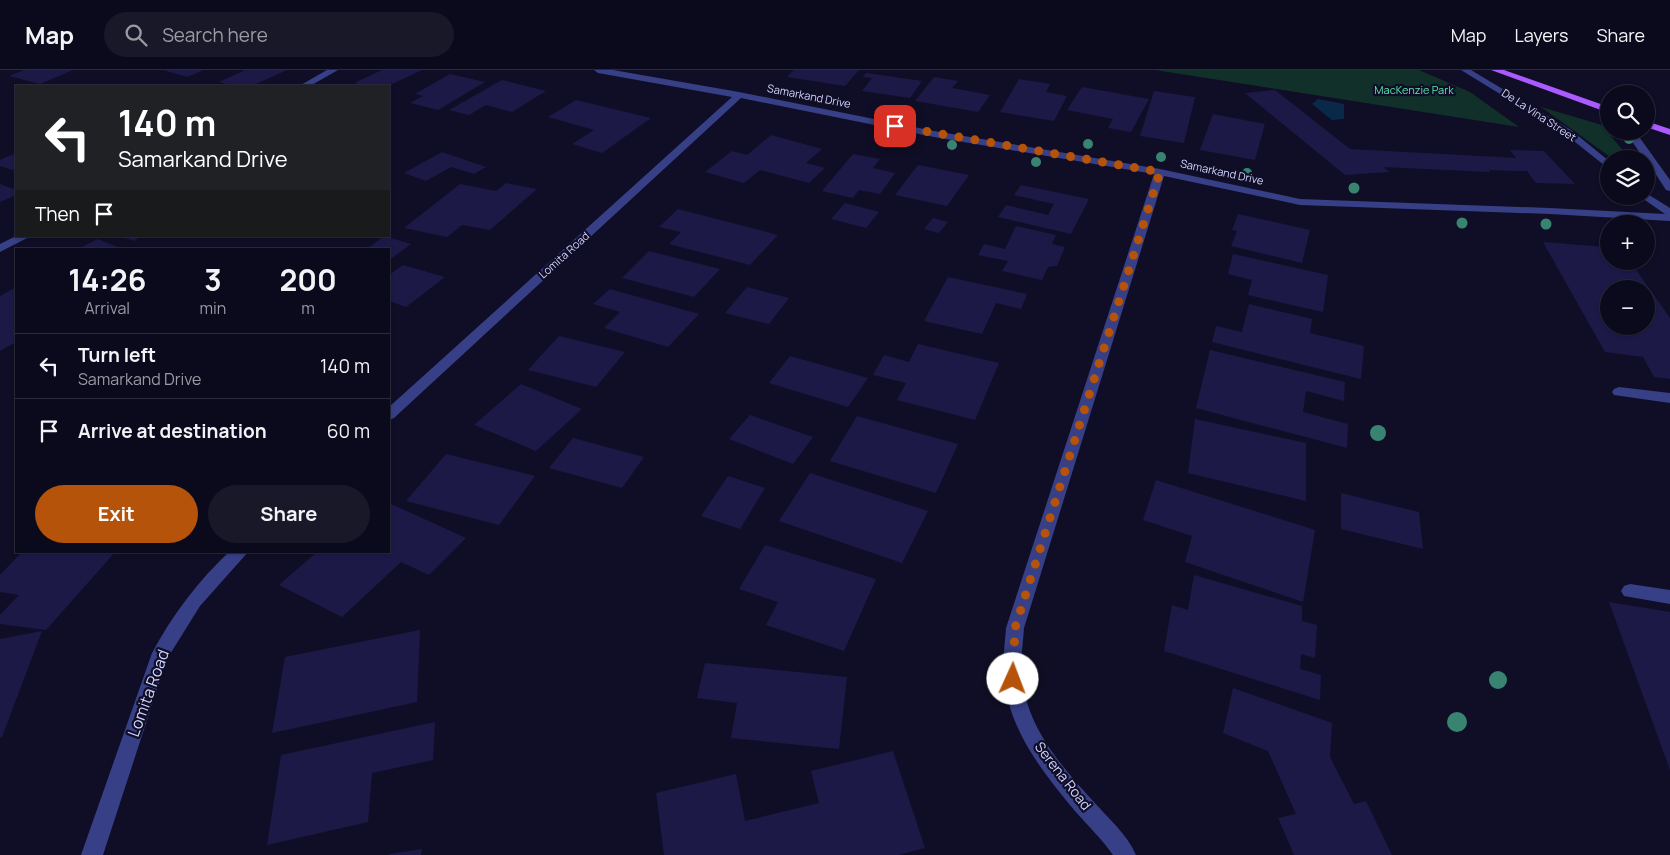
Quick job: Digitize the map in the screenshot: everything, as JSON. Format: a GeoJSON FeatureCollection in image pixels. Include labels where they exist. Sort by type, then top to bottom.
{"type":"FeatureCollection","features":[{"type":"Feature","properties":{"kind":"main road"},"geometry":{"type":"LineString","coordinates":[[1495,70],[1600,107]]}},
{"type":"Feature","properties":{"kind":"main road"},"geometry":{"type":"LineString","coordinates":[[1655,127],[1670,132]]}},
{"type":"Feature","properties":{"kind":"street"},"geometry":{"type":"LineString","coordinates":[[306,85],[334,70]]}},
{"type":"Feature","properties":{"kind":"street","name":"Samarkand Drive"},"geometry":{"type":"LineString","coordinates":[[598,70],[739,95],[934,134],[1160,172],[1317,204],[1550,211],[1670,218]]}},
{"type":"Feature","properties":{"kind":"street","name":"De La Vina Street"},"geometry":{"type":"LineString","coordinates":[[1465,70],[1568,132],[1600,159]]}},
{"type":"Feature","properties":{"kind":"street","name":"Lomita Road"},"geometry":{"type":"LineString","coordinates":[[390,414],[739,95]]}},
{"type":"Feature","properties":{"kind":"street"},"geometry":{"type":"LineString","coordinates":[[1637,140],[1667,176],[1670,188]]}},
{"type":"Feature","properties":{"kind":"street","name":"Serena Road"},"geometry":{"type":"LineString","coordinates":[[1125,855],[1117,843],[1048,763],[1030,734],[1020,707],[1013,679],[1015,628],[1160,172]]}},
{"type":"Feature","properties":{"kind":"street"},"geometry":{"type":"LineString","coordinates":[[1655,203],[1670,213]]}},
{"type":"Feature","properties":{"kind":"street"},"geometry":{"type":"LineString","coordinates":[[0,250],[22,237]]}},
{"type":"Feature","properties":{"kind":"street"},"geometry":{"type":"LineString","coordinates":[[1619,392],[1670,398]]}},
{"type":"Feature","properties":{"kind":"street","name":"Lomita Road"},"geometry":{"type":"LineString","coordinates":[[92,855],[158,658],[170,634],[201,590],[238,553]]}},
{"type":"Feature","properties":{"kind":"street"},"geometry":{"type":"LineString","coordinates":[[1630,591],[1670,597]]}},
{"type":"Feature","properties":{"kind":"green space","name":"MacKenzie Park"},"geometry":{"type":"Polygon","coordinates":[[[1155,70],[1419,70],[1470,92],[1519,127],[1155,70]]]}},
{"type":"Feature","properties":{"kind":"green space"},"geometry":{"type":"Polygon","coordinates":[[[1541,107],[1600,124],[1600,140],[1614,140],[1623,150],[1601,150],[1541,107]]]}},
{"type":"Feature","properties":{"kind":"water"},"geometry":{"type":"Polygon","coordinates":[[[1318,99],[1344,104],[1344,119],[1332,120],[1312,104],[1318,99]]]}},
{"type":"Feature","properties":{"kind":"building"},"geometry":{"type":"Polygon","coordinates":[[[24,70],[73,70],[40,84],[9,76],[24,70]]]}},
{"type":"Feature","properties":{"kind":"building"},"geometry":{"type":"Polygon","coordinates":[[[163,70],[204,70],[187,77],[163,70]]]}},
{"type":"Feature","properties":{"kind":"building"},"geometry":{"type":"Polygon","coordinates":[[[245,70],[287,70],[254,85],[230,85],[219,82],[245,70]]]}},
{"type":"Feature","properties":{"kind":"building"},"geometry":{"type":"Polygon","coordinates":[[[382,70],[422,70],[390,85],[361,85],[354,83],[382,70]]]}},
{"type":"Feature","properties":{"kind":"building"},"geometry":{"type":"Polygon","coordinates":[[[794,70],[859,70],[845,86],[787,77],[794,70]]]}},
{"type":"Feature","properties":{"kind":"building"},"geometry":{"type":"Polygon","coordinates":[[[866,73],[922,81],[910,98],[862,91],[872,78],[863,77],[866,73]]]}},
{"type":"Feature","properties":{"kind":"building"},"geometry":{"type":"Polygon","coordinates":[[[450,74],[485,82],[438,110],[410,103],[423,96],[415,94],[450,74]]]}},
{"type":"Feature","properties":{"kind":"building"},"geometry":{"type":"Polygon","coordinates":[[[934,77],[958,81],[952,88],[990,95],[978,112],[915,101],[934,77]]]}},
{"type":"Feature","properties":{"kind":"building"},"geometry":{"type":"Polygon","coordinates":[[[1019,79],[1050,84],[1046,92],[1067,96],[1054,121],[1000,112],[1019,79]]]}},
{"type":"Feature","properties":{"kind":"building"},"geometry":{"type":"Polygon","coordinates":[[[502,80],[546,91],[512,112],[486,105],[469,115],[449,110],[502,80]]]}},
{"type":"Feature","properties":{"kind":"building"},"geometry":{"type":"Polygon","coordinates":[[[1082,87],[1149,99],[1131,132],[1108,128],[1113,119],[1067,110],[1082,87]]]}},
{"type":"Feature","properties":{"kind":"building"},"geometry":{"type":"Polygon","coordinates":[[[1275,90],[1350,149],[1516,158],[1510,150],[1544,151],[1575,184],[1536,183],[1527,171],[1489,170],[1490,172],[1383,167],[1390,172],[1345,175],[1245,93],[1275,90]]]}},
{"type":"Feature","properties":{"kind":"building"},"geometry":{"type":"Polygon","coordinates":[[[1154,91],[1195,97],[1184,143],[1140,136],[1154,91]]]}},
{"type":"Feature","properties":{"kind":"building"},"geometry":{"type":"Polygon","coordinates":[[[576,100],[651,118],[602,153],[572,144],[594,130],[548,117],[576,100]]]}},
{"type":"Feature","properties":{"kind":"building"},"geometry":{"type":"Polygon","coordinates":[[[1213,114],[1265,124],[1255,160],[1200,150],[1213,114]]]}},
{"type":"Feature","properties":{"kind":"building"},"geometry":{"type":"Polygon","coordinates":[[[771,135],[822,149],[806,163],[825,168],[809,183],[760,170],[744,183],[705,172],[732,151],[747,155],[771,135]]]}},
{"type":"Feature","properties":{"kind":"building"},"geometry":{"type":"Polygon","coordinates":[[[442,152],[486,167],[474,174],[451,167],[426,181],[404,173],[442,152]]]}},
{"type":"Feature","properties":{"kind":"building"},"geometry":{"type":"Polygon","coordinates":[[[15,153],[15,171],[0,166],[0,160],[15,153]]]}},
{"type":"Feature","properties":{"kind":"building"},"geometry":{"type":"Polygon","coordinates":[[[853,154],[880,159],[873,168],[895,173],[880,194],[859,190],[853,198],[822,191],[853,154]]]}},
{"type":"Feature","properties":{"kind":"building"},"geometry":{"type":"Polygon","coordinates":[[[918,165],[969,175],[947,206],[895,195],[918,165]]]}},
{"type":"Feature","properties":{"kind":"building"},"geometry":{"type":"Polygon","coordinates":[[[506,183],[537,189],[490,230],[462,225],[447,237],[404,228],[460,184],[496,191],[506,183]]]}},
{"type":"Feature","properties":{"kind":"building"},"geometry":{"type":"Polygon","coordinates":[[[0,184],[15,190],[15,195],[0,202],[0,184]]]}},
{"type":"Feature","properties":{"kind":"building"},"geometry":{"type":"Polygon","coordinates":[[[1021,185],[1089,199],[1071,234],[998,217],[1006,205],[1048,215],[1054,204],[1014,195],[1021,185]]]}},
{"type":"Feature","properties":{"kind":"building"},"geometry":{"type":"Polygon","coordinates":[[[845,203],[879,212],[866,228],[831,219],[845,203]]]}},
{"type":"Feature","properties":{"kind":"building"},"geometry":{"type":"Polygon","coordinates":[[[678,209],[778,235],[750,265],[669,244],[681,232],[659,227],[678,209]]]}},
{"type":"Feature","properties":{"kind":"building"},"geometry":{"type":"Polygon","coordinates":[[[1238,214],[1310,230],[1302,263],[1231,246],[1237,231],[1232,230],[1238,214]]]}},
{"type":"Feature","properties":{"kind":"building"},"geometry":{"type":"Polygon","coordinates":[[[933,218],[948,222],[939,233],[924,229],[933,218]]]}},
{"type":"Feature","properties":{"kind":"building"},"geometry":{"type":"Polygon","coordinates":[[[1016,226],[1056,235],[1052,244],[1065,247],[1057,266],[1048,267],[1042,280],[1002,271],[1008,261],[978,255],[984,244],[1005,249],[1016,226]]]}},
{"type":"Feature","properties":{"kind":"building"},"geometry":{"type":"Polygon","coordinates":[[[121,237],[140,237],[134,241],[121,237]]]}},
{"type":"Feature","properties":{"kind":"building"},"geometry":{"type":"Polygon","coordinates":[[[383,237],[411,244],[392,258],[390,257],[390,248],[368,248],[383,237]]]}},
{"type":"Feature","properties":{"kind":"building"},"geometry":{"type":"Polygon","coordinates":[[[98,239],[120,248],[80,248],[98,239]]]}},
{"type":"Feature","properties":{"kind":"building"},"geometry":{"type":"Polygon","coordinates":[[[1543,242],[1600,246],[1600,270],[1636,270],[1643,280],[1600,280],[1600,335],[1655,335],[1655,297],[1670,318],[1670,379],[1654,377],[1643,357],[1605,352],[1543,242]]]}},
{"type":"Feature","properties":{"kind":"building"},"geometry":{"type":"Polygon","coordinates":[[[649,251],[720,269],[694,297],[622,278],[649,251]]]}},
{"type":"Feature","properties":{"kind":"building"},"geometry":{"type":"Polygon","coordinates":[[[1233,254],[1328,275],[1323,312],[1248,295],[1252,280],[1228,274],[1233,254]]]}},
{"type":"Feature","properties":{"kind":"building"},"geometry":{"type":"Polygon","coordinates":[[[403,265],[445,277],[406,307],[390,301],[390,274],[403,265]]]}},
{"type":"Feature","properties":{"kind":"building"},"geometry":{"type":"Polygon","coordinates":[[[948,277],[1027,294],[1021,309],[996,303],[982,334],[924,321],[948,277]]]}},
{"type":"Feature","properties":{"kind":"building"},"geometry":{"type":"Polygon","coordinates":[[[747,287],[789,298],[769,324],[725,313],[747,287]]]}},
{"type":"Feature","properties":{"kind":"building"},"geometry":{"type":"Polygon","coordinates":[[[15,288],[15,343],[0,351],[0,296],[15,288]]]}},
{"type":"Feature","properties":{"kind":"building"},"geometry":{"type":"Polygon","coordinates":[[[610,289],[699,314],[668,347],[604,328],[620,312],[593,304],[610,289]]]}},
{"type":"Feature","properties":{"kind":"building"},"geometry":{"type":"Polygon","coordinates":[[[1249,304],[1312,319],[1310,333],[1364,346],[1361,379],[1212,342],[1216,326],[1242,332],[1249,304]]]}},
{"type":"Feature","properties":{"kind":"building"},"geometry":{"type":"Polygon","coordinates":[[[559,336],[625,352],[596,387],[528,370],[559,336]]]}},
{"type":"Feature","properties":{"kind":"building"},"geometry":{"type":"Polygon","coordinates":[[[918,344],[999,363],[975,420],[897,400],[906,383],[873,375],[884,355],[909,362],[918,344]]]}},
{"type":"Feature","properties":{"kind":"building"},"geometry":{"type":"Polygon","coordinates":[[[1210,350],[1345,382],[1344,401],[1306,391],[1303,412],[1348,424],[1347,448],[1196,408],[1210,350]]]}},
{"type":"Feature","properties":{"kind":"building"},"geometry":{"type":"Polygon","coordinates":[[[790,356],[868,378],[848,407],[769,383],[790,356]]]}},
{"type":"Feature","properties":{"kind":"building"},"geometry":{"type":"Polygon","coordinates":[[[521,384],[582,409],[536,451],[474,425],[521,384]]]}},
{"type":"Feature","properties":{"kind":"building"},"geometry":{"type":"Polygon","coordinates":[[[750,415],[813,437],[793,464],[729,439],[750,415]]]}},
{"type":"Feature","properties":{"kind":"building"},"geometry":{"type":"Polygon","coordinates":[[[857,416],[958,444],[936,493],[830,461],[857,416]]]}},
{"type":"Feature","properties":{"kind":"building"},"geometry":{"type":"Polygon","coordinates":[[[1195,419],[1306,443],[1306,501],[1188,473],[1195,419]]]}},
{"type":"Feature","properties":{"kind":"building"},"geometry":{"type":"Polygon","coordinates":[[[573,438],[644,457],[622,488],[549,468],[573,438]]]}},
{"type":"Feature","properties":{"kind":"building"},"geometry":{"type":"Polygon","coordinates":[[[446,454],[535,476],[499,525],[406,501],[446,454]]]}},
{"type":"Feature","properties":{"kind":"building"},"geometry":{"type":"Polygon","coordinates":[[[810,473],[928,511],[902,563],[779,521],[810,473]]]}},
{"type":"Feature","properties":{"kind":"building"},"geometry":{"type":"Polygon","coordinates":[[[728,476],[765,488],[740,529],[701,516],[728,476]]]}},
{"type":"Feature","properties":{"kind":"building"},"geometry":{"type":"Polygon","coordinates":[[[1156,480],[1315,530],[1303,602],[1185,562],[1192,536],[1143,520],[1156,480]]]}},
{"type":"Feature","properties":{"kind":"building"},"geometry":{"type":"Polygon","coordinates":[[[1341,493],[1419,512],[1423,549],[1341,529],[1341,493]]]}},
{"type":"Feature","properties":{"kind":"building"},"geometry":{"type":"Polygon","coordinates":[[[390,503],[466,538],[429,575],[401,562],[342,617],[279,585],[316,553],[390,553],[390,503]]]}},
{"type":"Feature","properties":{"kind":"building"},"geometry":{"type":"Polygon","coordinates":[[[765,545],[876,579],[844,651],[766,625],[778,602],[739,589],[765,545]]]}},
{"type":"Feature","properties":{"kind":"building"},"geometry":{"type":"Polygon","coordinates":[[[21,553],[114,553],[46,630],[0,624],[0,615],[19,595],[0,592],[0,575],[21,553]]]}},
{"type":"Feature","properties":{"kind":"building"},"geometry":{"type":"Polygon","coordinates":[[[1194,575],[1302,606],[1302,621],[1317,625],[1315,658],[1301,654],[1300,669],[1321,675],[1320,700],[1164,651],[1172,605],[1188,610],[1194,575]]]}},
{"type":"Feature","properties":{"kind":"building"},"geometry":{"type":"Polygon","coordinates":[[[1609,602],[1670,612],[1670,770],[1609,602]]]}},
{"type":"Feature","properties":{"kind":"building"},"geometry":{"type":"Polygon","coordinates":[[[420,630],[417,702],[272,733],[285,657],[420,630]]]}},
{"type":"Feature","properties":{"kind":"building"},"geometry":{"type":"Polygon","coordinates":[[[42,631],[2,737],[0,738],[0,639],[42,631]]]}},
{"type":"Feature","properties":{"kind":"building"},"geometry":{"type":"Polygon","coordinates":[[[705,663],[847,677],[839,749],[731,738],[737,703],[697,698],[705,663]]]}},
{"type":"Feature","properties":{"kind":"building"},"geometry":{"type":"Polygon","coordinates":[[[1233,688],[1332,723],[1330,757],[1354,804],[1366,801],[1392,855],[1294,855],[1278,818],[1296,814],[1268,751],[1223,733],[1233,688]]]}},
{"type":"Feature","properties":{"kind":"building"},"geometry":{"type":"Polygon","coordinates":[[[435,722],[433,760],[372,773],[368,822],[267,845],[281,755],[435,722]]]}},
{"type":"Feature","properties":{"kind":"building"},"geometry":{"type":"Polygon","coordinates":[[[893,751],[925,848],[898,855],[664,855],[656,793],[736,774],[745,821],[819,803],[811,771],[893,751]]]}},
{"type":"Feature","properties":{"kind":"building"},"geometry":{"type":"Polygon","coordinates":[[[422,849],[421,855],[389,855],[389,854],[422,849]]]}},
{"type":"Feature","properties":{"kind":"route"},"geometry":{"type":"LineString","coordinates":[[895,126],[1160,172],[1015,628],[1013,679]]}}]}
